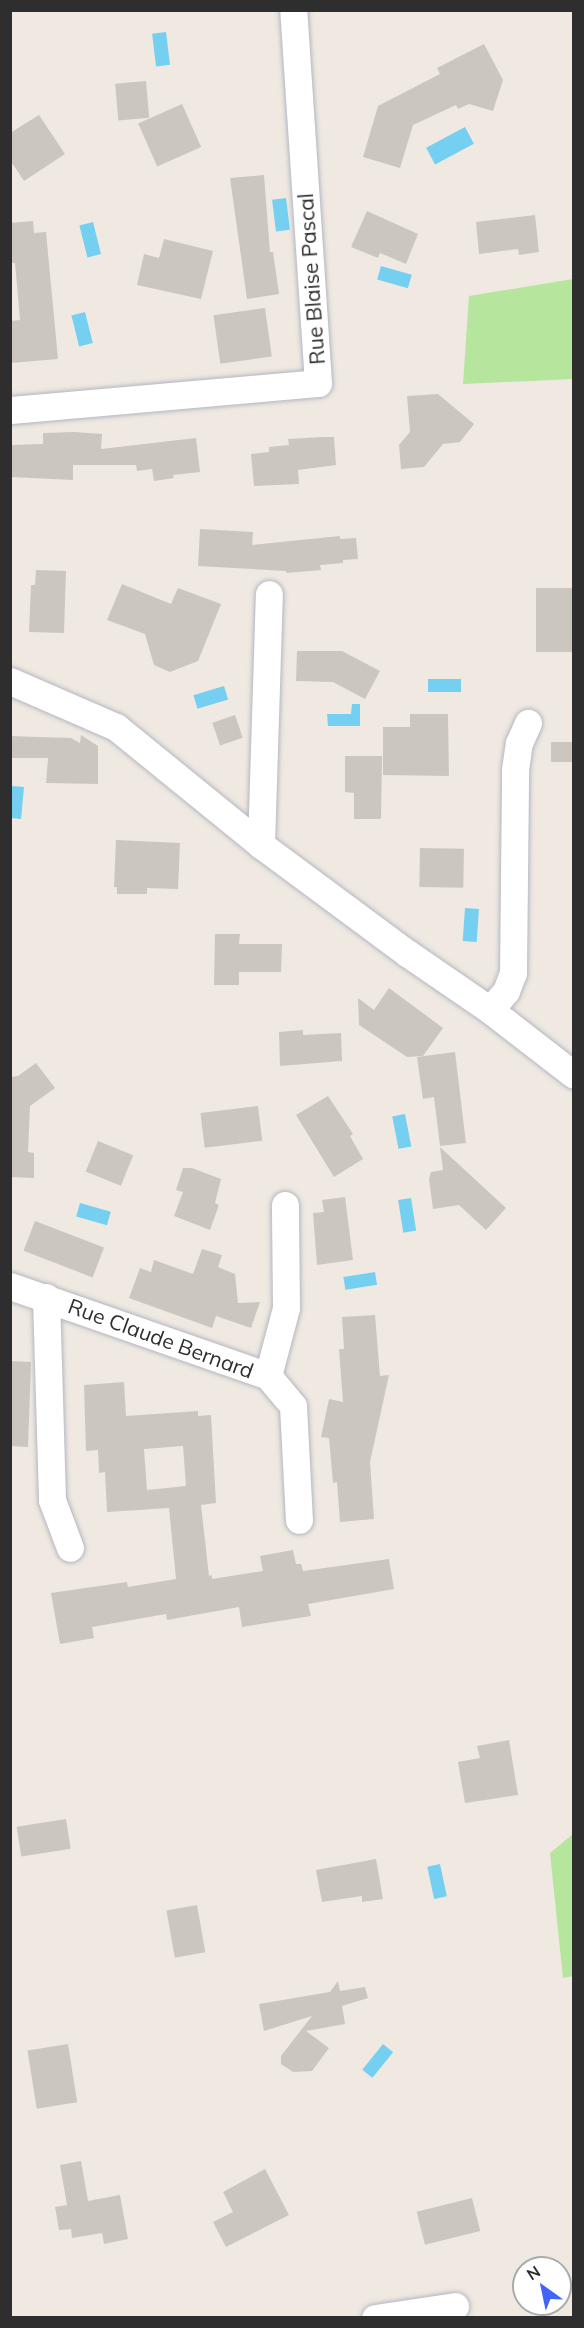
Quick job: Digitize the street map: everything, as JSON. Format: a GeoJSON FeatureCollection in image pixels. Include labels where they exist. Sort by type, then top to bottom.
{"type":"FeatureCollection","features":[{"type":"Feature","properties":{"kind":"street","name":"Rue Blaise Pascal"},"geometry":{"type":"LineString","coordinates":[[10,410],[318,383],[293,10]]}},
{"type":"Feature","properties":{"kind":"street"},"geometry":{"type":"LineString","coordinates":[[261,845],[269,594]]}},
{"type":"Feature","properties":{"kind":"street"},"geometry":{"type":"LineString","coordinates":[[10,681],[116,727],[261,845],[407,953],[490,1010],[573,1074]]}},
{"type":"Feature","properties":{"kind":"street"},"geometry":{"type":"LineString","coordinates":[[490,1010],[506,991],[513,973],[515,770],[519,743],[528,723]]}},
{"type":"Feature","properties":{"kind":"street"},"geometry":{"type":"LineString","coordinates":[[268,1376],[286,1308],[285,1205]]}},
{"type":"Feature","properties":{"kind":"street","name":"Rue Claude Bernard"},"geometry":{"type":"LineString","coordinates":[[10,1286],[268,1376],[293,1406],[299,1520]]}},
{"type":"Feature","properties":{"kind":"street"},"geometry":{"type":"LineString","coordinates":[[46,1297],[52,1500],[70,1548]]}},
{"type":"Feature","properties":{"kind":"street"},"geometry":{"type":"LineString","coordinates":[[375,2318],[455,2306]]}},
{"type":"Feature","properties":{"kind":"green space"},"geometry":{"type":"Polygon","coordinates":[[[573,279],[573,379],[463,384],[469,296],[573,279]]]}},
{"type":"Feature","properties":{"kind":"green space"},"geometry":{"type":"Polygon","coordinates":[[[573,1834],[573,1976],[563,1978],[550,1853],[573,1834]]]}},
{"type":"Feature","properties":{"kind":"water"},"geometry":{"type":"Polygon","coordinates":[[[166,32],[170,65],[156,66],[152,34],[166,32]]]}},
{"type":"Feature","properties":{"kind":"water"},"geometry":{"type":"Polygon","coordinates":[[[465,127],[474,144],[435,164],[426,148],[465,127]]]}},
{"type":"Feature","properties":{"kind":"water"},"geometry":{"type":"Polygon","coordinates":[[[286,198],[290,230],[276,231],[272,200],[286,198]]]}},
{"type":"Feature","properties":{"kind":"water"},"geometry":{"type":"Polygon","coordinates":[[[93,222],[101,254],[87,257],[79,225],[93,222]]]}},
{"type":"Feature","properties":{"kind":"water"},"geometry":{"type":"Polygon","coordinates":[[[381,266],[412,275],[408,288],[377,279],[381,266]]]}},
{"type":"Feature","properties":{"kind":"water"},"geometry":{"type":"Polygon","coordinates":[[[85,312],[93,343],[79,346],[71,315],[85,312]]]}},
{"type":"Feature","properties":{"kind":"water"},"geometry":{"type":"Polygon","coordinates":[[[428,679],[461,679],[461,692],[428,692],[428,679]]]}},
{"type":"Feature","properties":{"kind":"water"},"geometry":{"type":"Polygon","coordinates":[[[224,686],[228,699],[197,709],[193,695],[224,686]]]}},
{"type":"Feature","properties":{"kind":"water"},"geometry":{"type":"Polygon","coordinates":[[[352,704],[360,704],[360,726],[328,726],[327,714],[351,714],[352,704]]]}},
{"type":"Feature","properties":{"kind":"water"},"geometry":{"type":"Polygon","coordinates":[[[11,786],[24,787],[21,819],[11,818],[11,786]]]}},
{"type":"Feature","properties":{"kind":"water"},"geometry":{"type":"Polygon","coordinates":[[[465,908],[479,909],[477,942],[463,941],[465,908]]]}},
{"type":"Feature","properties":{"kind":"water"},"geometry":{"type":"Polygon","coordinates":[[[405,1114],[411,1146],[399,1149],[392,1116],[405,1114]]]}},
{"type":"Feature","properties":{"kind":"water"},"geometry":{"type":"Polygon","coordinates":[[[411,1198],[416,1231],[403,1233],[398,1200],[411,1198]]]}},
{"type":"Feature","properties":{"kind":"water"},"geometry":{"type":"Polygon","coordinates":[[[80,1203],[111,1212],[107,1225],[76,1216],[80,1203]]]}},
{"type":"Feature","properties":{"kind":"water"},"geometry":{"type":"Polygon","coordinates":[[[375,1272],[377,1285],[345,1290],[343,1277],[375,1272]]]}},
{"type":"Feature","properties":{"kind":"water"},"geometry":{"type":"Polygon","coordinates":[[[440,1864],[447,1896],[434,1899],[427,1867],[440,1864]]]}},
{"type":"Feature","properties":{"kind":"water"},"geometry":{"type":"Polygon","coordinates":[[[383,2044],[393,2052],[372,2078],[362,2070],[383,2044]]]}},
{"type":"Feature","properties":{"kind":"building"},"geometry":{"type":"Polygon","coordinates":[[[484,44],[503,80],[493,111],[469,104],[458,109],[456,105],[413,125],[400,168],[363,157],[378,106],[440,74],[437,68],[484,44]]]}},
{"type":"Feature","properties":{"kind":"building"},"geometry":{"type":"Polygon","coordinates":[[[146,81],[149,118],[118,121],[115,84],[146,81]]]}},
{"type":"Feature","properties":{"kind":"building"},"geometry":{"type":"Polygon","coordinates":[[[182,104],[201,147],[157,166],[138,124],[182,104]]]}},
{"type":"Feature","properties":{"kind":"building"},"geometry":{"type":"Polygon","coordinates":[[[39,115],[65,154],[24,181],[10,160],[10,133],[39,115]]]}},
{"type":"Feature","properties":{"kind":"building"},"geometry":{"type":"Polygon","coordinates":[[[264,175],[270,252],[273,252],[279,294],[247,299],[230,178],[264,175]]]}},
{"type":"Feature","properties":{"kind":"building"},"geometry":{"type":"Polygon","coordinates":[[[367,211],[418,234],[406,264],[380,253],[378,258],[351,247],[367,211]]]}},
{"type":"Feature","properties":{"kind":"building"},"geometry":{"type":"Polygon","coordinates":[[[535,215],[539,252],[519,255],[518,249],[479,254],[476,222],[535,215]]]}},
{"type":"Feature","properties":{"kind":"building"},"geometry":{"type":"Polygon","coordinates":[[[33,221],[34,233],[46,232],[58,359],[10,363],[10,321],[20,320],[15,263],[10,263],[10,223],[33,221]]]}},
{"type":"Feature","properties":{"kind":"building"},"geometry":{"type":"Polygon","coordinates":[[[164,239],[213,251],[201,299],[137,285],[144,254],[159,258],[164,239]]]}},
{"type":"Feature","properties":{"kind":"building"},"geometry":{"type":"Polygon","coordinates":[[[265,308],[272,357],[220,364],[214,315],[265,308]]]}},
{"type":"Feature","properties":{"kind":"building"},"geometry":{"type":"Polygon","coordinates":[[[438,394],[474,424],[460,442],[443,444],[424,467],[401,469],[399,445],[410,432],[407,396],[438,394]]]}},
{"type":"Feature","properties":{"kind":"building"},"geometry":{"type":"Polygon","coordinates":[[[43,433],[102,434],[101,449],[196,438],[200,472],[173,475],[174,478],[154,481],[152,469],[137,471],[136,465],[73,465],[73,480],[10,477],[10,445],[43,444],[43,433]]]}},
{"type":"Feature","properties":{"kind":"building"},"geometry":{"type":"Polygon","coordinates":[[[334,437],[336,465],[298,470],[299,484],[254,486],[251,454],[269,452],[269,447],[289,445],[288,439],[334,437]]]}},
{"type":"Feature","properties":{"kind":"building"},"geometry":{"type":"Polygon","coordinates":[[[200,529],[253,532],[252,545],[340,536],[340,539],[356,538],[358,559],[320,565],[321,570],[286,573],[286,571],[198,566],[200,529]]]}},
{"type":"Feature","properties":{"kind":"building"},"geometry":{"type":"Polygon","coordinates":[[[36,570],[66,571],[64,633],[29,632],[31,585],[35,585],[36,570]]]}},
{"type":"Feature","properties":{"kind":"building"},"geometry":{"type":"Polygon","coordinates":[[[122,584],[171,604],[178,588],[221,604],[198,661],[170,672],[154,665],[145,634],[107,620],[122,584]]]}},
{"type":"Feature","properties":{"kind":"building"},"geometry":{"type":"Polygon","coordinates":[[[536,588],[573,588],[573,652],[536,652],[536,588]]]}},
{"type":"Feature","properties":{"kind":"building"},"geometry":{"type":"Polygon","coordinates":[[[297,651],[342,651],[380,671],[365,699],[333,682],[296,681],[297,651]]]}},
{"type":"Feature","properties":{"kind":"building"},"geometry":{"type":"Polygon","coordinates":[[[410,714],[448,714],[449,776],[383,775],[383,727],[410,727],[410,714]]]}},
{"type":"Feature","properties":{"kind":"building"},"geometry":{"type":"Polygon","coordinates":[[[235,715],[243,738],[220,746],[212,723],[235,715]]]}},
{"type":"Feature","properties":{"kind":"building"},"geometry":{"type":"Polygon","coordinates":[[[81,735],[98,746],[98,784],[46,783],[48,758],[10,758],[10,736],[71,738],[80,743],[81,735]]]}},
{"type":"Feature","properties":{"kind":"building"},"geometry":{"type":"Polygon","coordinates":[[[551,742],[573,742],[573,762],[551,762],[551,742]]]}},
{"type":"Feature","properties":{"kind":"building"},"geometry":{"type":"Polygon","coordinates":[[[345,756],[382,756],[381,819],[354,819],[354,793],[345,792],[345,756]]]}},
{"type":"Feature","properties":{"kind":"building"},"geometry":{"type":"Polygon","coordinates":[[[116,840],[180,843],[178,889],[147,888],[147,894],[117,894],[117,887],[114,887],[116,840]]]}},
{"type":"Feature","properties":{"kind":"building"},"geometry":{"type":"Polygon","coordinates":[[[420,848],[464,849],[463,888],[419,887],[420,848]]]}},
{"type":"Feature","properties":{"kind":"building"},"geometry":{"type":"Polygon","coordinates":[[[215,934],[240,934],[239,944],[282,944],[281,972],[239,972],[239,985],[214,985],[215,934]]]}},
{"type":"Feature","properties":{"kind":"building"},"geometry":{"type":"Polygon","coordinates":[[[389,988],[443,1028],[423,1056],[407,1057],[359,1025],[358,998],[374,1010],[389,988]]]}},
{"type":"Feature","properties":{"kind":"building"},"geometry":{"type":"Polygon","coordinates":[[[303,1030],[303,1035],[341,1033],[342,1061],[280,1066],[279,1032],[303,1030]]]}},
{"type":"Feature","properties":{"kind":"building"},"geometry":{"type":"Polygon","coordinates":[[[455,1052],[466,1143],[440,1146],[434,1097],[423,1099],[417,1057],[455,1052]]]}},
{"type":"Feature","properties":{"kind":"building"},"geometry":{"type":"Polygon","coordinates":[[[36,1063],[55,1088],[30,1106],[28,1152],[34,1153],[34,1178],[10,1177],[10,1077],[18,1076],[36,1063]]]}},
{"type":"Feature","properties":{"kind":"building"},"geometry":{"type":"Polygon","coordinates":[[[328,1096],[353,1134],[350,1136],[363,1159],[334,1177],[296,1115],[328,1096]]]}},
{"type":"Feature","properties":{"kind":"building"},"geometry":{"type":"Polygon","coordinates":[[[258,1106],[262,1141],[205,1148],[200,1113],[258,1106]]]}},
{"type":"Feature","properties":{"kind":"building"},"geometry":{"type":"Polygon","coordinates":[[[98,1141],[133,1155],[121,1186],[86,1172],[98,1141]]]}},
{"type":"Feature","properties":{"kind":"building"},"geometry":{"type":"Polygon","coordinates":[[[440,1147],[506,1208],[486,1230],[459,1205],[433,1209],[429,1179],[431,1172],[443,1170],[440,1147]]]}},
{"type":"Feature","properties":{"kind":"building"},"geometry":{"type":"Polygon","coordinates":[[[183,1168],[192,1168],[221,1179],[215,1203],[219,1205],[210,1230],[174,1216],[183,1192],[176,1190],[183,1168]]]}},
{"type":"Feature","properties":{"kind":"building"},"geometry":{"type":"Polygon","coordinates":[[[345,1197],[353,1260],[317,1265],[313,1213],[324,1212],[322,1200],[345,1197]]]}},
{"type":"Feature","properties":{"kind":"building"},"geometry":{"type":"Polygon","coordinates":[[[35,1221],[104,1248],[93,1277],[24,1251],[35,1221]]]}},
{"type":"Feature","properties":{"kind":"building"},"geometry":{"type":"Polygon","coordinates":[[[202,1249],[222,1255],[218,1267],[235,1274],[238,1303],[260,1302],[251,1328],[216,1316],[212,1328],[129,1298],[140,1268],[151,1272],[154,1260],[193,1274],[202,1249]]]}},
{"type":"Feature","properties":{"kind":"building"},"geometry":{"type":"Polygon","coordinates":[[[375,1315],[380,1376],[389,1375],[370,1462],[374,1519],[340,1522],[337,1482],[333,1483],[329,1438],[321,1437],[329,1399],[343,1402],[339,1349],[344,1349],[342,1317],[375,1315]]]}},
{"type":"Feature","properties":{"kind":"building"},"geometry":{"type":"Polygon","coordinates":[[[10,1361],[31,1362],[28,1447],[10,1446],[10,1361]]]}},
{"type":"Feature","properties":{"kind":"building"},"geometry":{"type":"Polygon","coordinates":[[[124,1382],[126,1416],[198,1411],[198,1416],[211,1415],[216,1503],[201,1505],[209,1576],[212,1575],[212,1579],[263,1571],[260,1556],[293,1550],[296,1564],[301,1564],[303,1571],[389,1559],[394,1589],[308,1604],[311,1616],[242,1627],[239,1607],[167,1620],[166,1614],[92,1627],[94,1638],[60,1644],[51,1593],[127,1582],[128,1587],[176,1579],[169,1508],[107,1512],[105,1472],[99,1473],[98,1450],[86,1451],[84,1385],[124,1382]],[[183,1446],[144,1449],[147,1490],[186,1486],[183,1446]]]}},
{"type":"Feature","properties":{"kind":"building"},"geometry":{"type":"Polygon","coordinates":[[[509,1740],[518,1795],[465,1803],[458,1762],[480,1758],[477,1746],[509,1740]]]}},
{"type":"Feature","properties":{"kind":"building"},"geometry":{"type":"Polygon","coordinates":[[[66,1819],[71,1849],[21,1856],[17,1827],[66,1819]]]}},
{"type":"Feature","properties":{"kind":"building"},"geometry":{"type":"Polygon","coordinates":[[[376,1859],[383,1899],[362,1902],[362,1896],[322,1902],[316,1870],[376,1859]]]}},
{"type":"Feature","properties":{"kind":"building"},"geometry":{"type":"Polygon","coordinates":[[[197,1905],[205,1952],[175,1958],[166,1910],[197,1905]]]}},
{"type":"Feature","properties":{"kind":"building"},"geometry":{"type":"Polygon","coordinates":[[[338,1981],[340,1991],[365,1987],[368,1998],[342,2006],[345,2024],[306,2031],[329,2048],[312,2071],[293,2072],[281,2064],[281,2056],[312,2016],[264,2031],[259,2004],[330,1992],[338,1981]]]}},
{"type":"Feature","properties":{"kind":"building"},"geometry":{"type":"Polygon","coordinates":[[[68,2044],[77,2102],[37,2109],[28,2050],[68,2044]]]}},
{"type":"Feature","properties":{"kind":"building"},"geometry":{"type":"Polygon","coordinates":[[[81,2161],[88,2201],[120,2195],[128,2239],[104,2244],[102,2233],[72,2238],[71,2229],[59,2230],[55,2207],[67,2205],[60,2165],[81,2161]]]}},
{"type":"Feature","properties":{"kind":"building"},"geometry":{"type":"Polygon","coordinates":[[[265,2169],[289,2215],[226,2247],[213,2222],[233,2212],[223,2192],[265,2169]]]}},
{"type":"Feature","properties":{"kind":"building"},"geometry":{"type":"Polygon","coordinates":[[[472,2198],[480,2231],[425,2245],[417,2212],[472,2198]]]}}]}
